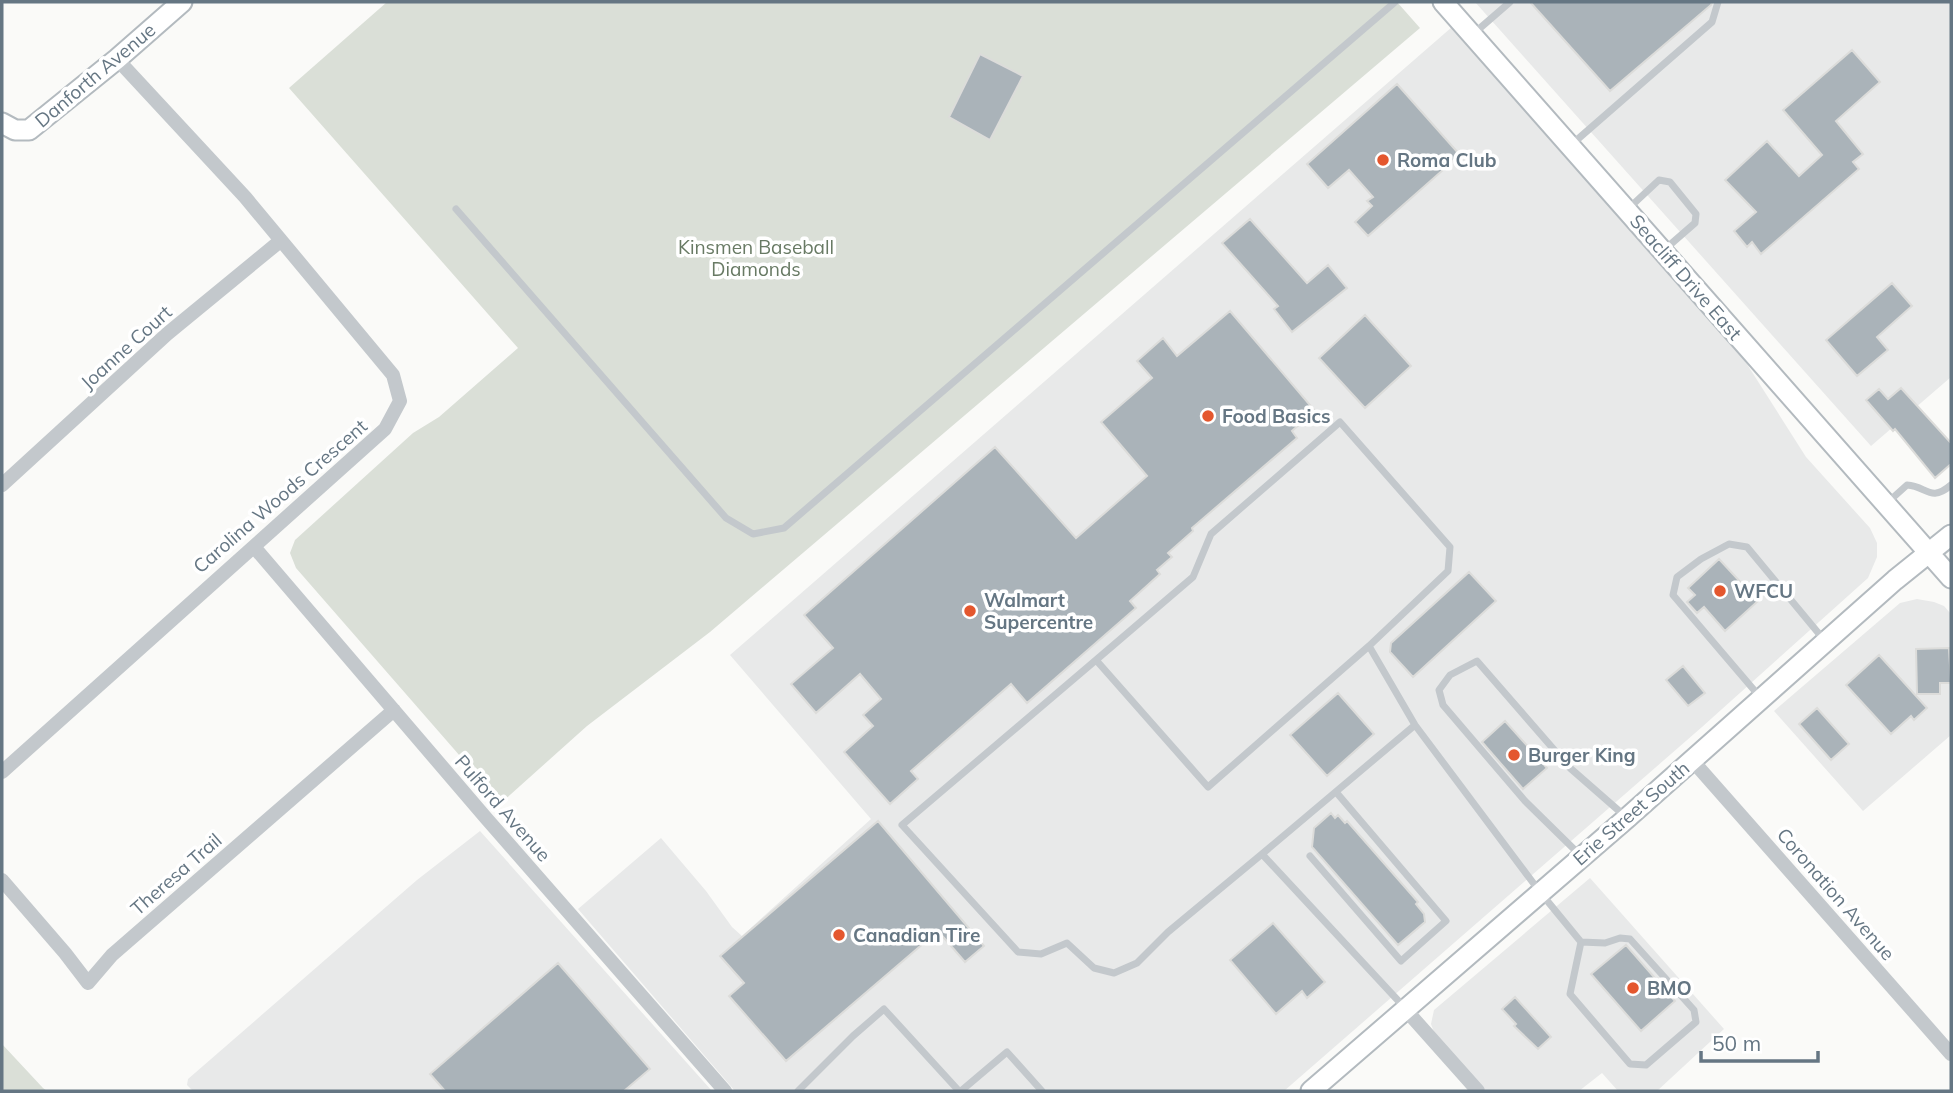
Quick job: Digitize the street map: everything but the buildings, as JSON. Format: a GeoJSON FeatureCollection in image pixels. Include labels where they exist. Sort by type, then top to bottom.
{"type":"FeatureCollection","features":[{"type":"Feature","properties":{"kind":"main road","name":"Danforth Avenue"},"geometry":{"type":"LineString","coordinates":[[2,124],[15,130],[29,130],[117,60],[182,2]]}},
{"type":"Feature","properties":{"kind":"main road","name":"Seacliff Drive East"},"geometry":{"type":"LineString","coordinates":[[1443,2],[1951,578]]}},
{"type":"Feature","properties":{"kind":"main road","name":"Erie Street South"},"geometry":{"type":"LineString","coordinates":[[1320,1088],[1405,1009],[1627,818],[1825,641],[1951,535]]}},
{"type":"Feature","properties":{"kind":"street","name":"Carolina Woods Crescent"},"geometry":{"type":"LineString","coordinates":[[2,772],[385,429],[400,401],[393,375],[279,242],[245,197],[117,60]]}},
{"type":"Feature","properties":{"kind":"street","name":"Joanne Court"},"geometry":{"type":"LineString","coordinates":[[2,485],[167,334],[279,242]]}},
{"type":"Feature","properties":{"kind":"street","name":"Pulford Avenue"},"geometry":{"type":"LineString","coordinates":[[255,548],[725,1091]]}},
{"type":"Feature","properties":{"kind":"street","name":"Theresa Trail"},"geometry":{"type":"LineString","coordinates":[[2,880],[88,982],[112,955],[394,710]]}},
{"type":"Feature","properties":{"kind":"street","name":"Coronation Avenue"},"geometry":{"type":"LineString","coordinates":[[1692,760],[1951,1054]]}},
{"type":"Feature","properties":{"kind":"street"},"geometry":{"type":"LineString","coordinates":[[1405,1009],[1478,1091]]}},
{"type":"Feature","properties":{"kind":"lane"},"geometry":{"type":"LineString","coordinates":[[456,209],[726,518],[752,534],[784,528],[1395,2]]}},
{"type":"Feature","properties":{"kind":"lane"},"geometry":{"type":"LineString","coordinates":[[1472,36],[1510,2]]}},
{"type":"Feature","properties":{"kind":"lane"},"geometry":{"type":"LineString","coordinates":[[1571,146],[1712,22],[1718,2]]}},
{"type":"Feature","properties":{"kind":"lane"},"geometry":{"type":"LineString","coordinates":[[1627,210],[1659,180],[1670,182],[1696,214],[1695,223],[1664,251]]}},
{"type":"Feature","properties":{"kind":"lane"},"geometry":{"type":"LineString","coordinates":[[1096,660],[1208,787],[1369,646],[1448,571],[1450,547],[1340,422],[1211,534],[1193,577],[902,825],[1018,953],[1041,954],[1067,943],[1094,968],[1114,973],[1137,962],[1168,932],[1415,725]]}},
{"type":"Feature","properties":{"kind":"lane"},"geometry":{"type":"LineString","coordinates":[[1887,503],[1907,485],[1913,485],[1931,494],[1942,493],[1951,485]]}},
{"type":"Feature","properties":{"kind":"lane"},"geometry":{"type":"LineString","coordinates":[[1760,698],[1673,595],[1677,578],[1700,559],[1729,544],[1747,547],[1825,641]]}},
{"type":"Feature","properties":{"kind":"lane"},"geometry":{"type":"LineString","coordinates":[[1369,646],[1415,725],[1540,892],[1581,942],[1605,943],[1620,937],[1630,939],[1694,1010],[1696,1022],[1646,1065],[1630,1063],[1570,994],[1581,942]]}},
{"type":"Feature","properties":{"kind":"lane"},"geometry":{"type":"LineString","coordinates":[[1581,856],[1504,777],[1443,705],[1439,690],[1450,675],[1477,661],[1570,768],[1627,818]]}},
{"type":"Feature","properties":{"kind":"lane"},"geometry":{"type":"LineString","coordinates":[[1310,856],[1401,961],[1446,921],[1336,792]]}},
{"type":"Feature","properties":{"kind":"lane"},"geometry":{"type":"LineString","coordinates":[[1262,853],[1405,1009]]}},
{"type":"Feature","properties":{"kind":"lane"},"geometry":{"type":"LineString","coordinates":[[797,1091],[884,1009],[960,1091],[1007,1052],[1042,1091]]}},
{"type":"Feature","properties":{"kind":"shaded area"},"geometry":{"type":"Polygon","coordinates":[[[1475,2],[1951,2],[1951,377],[1871,446],[1475,2]]]}},
{"type":"Feature","properties":{"kind":"shaded area"},"geometry":{"type":"Polygon","coordinates":[[[1452,27],[1745,361],[1806,457],[1870,528],[1877,543],[1877,557],[1868,578],[1702,727],[1284,1091],[735,1091],[578,909],[661,838],[742,936],[871,819],[730,655],[1452,27]]]}},
{"type":"Feature","properties":{"kind":"shaded area"},"geometry":{"type":"Polygon","coordinates":[[[1917,599],[1944,606],[1951,614],[1951,735],[1863,811],[1774,711],[1900,603],[1917,599]]]}},
{"type":"Feature","properties":{"kind":"shaded area"},"geometry":{"type":"Polygon","coordinates":[[[480,831],[712,1091],[193,1091],[187,1085],[188,1079],[417,880],[480,831]]]}},
{"type":"Feature","properties":{"kind":"shaded area"},"geometry":{"type":"Polygon","coordinates":[[[1590,878],[1724,1029],[1657,1091],[1618,1091],[1602,1073],[1579,1091],[1486,1091],[1434,1032],[1431,1024],[1434,1010],[1590,878]]]}},
{"type":"Feature","properties":{"kind":"green space","name":"Kinsmen Baseball Diamonds"},"geometry":{"type":"Polygon","coordinates":[[[387,2],[1397,2],[1420,28],[710,632],[587,726],[501,803],[296,568],[290,553],[295,540],[413,433],[439,417],[518,348],[289,88],[387,2]]]}},
{"type":"Feature","properties":{"kind":"green space"},"geometry":{"type":"Polygon","coordinates":[[[2,1044],[43,1088],[47,1091],[2,1091],[2,1044]]]}},
{"type":"Feature","properties":{"kind":"place","name":"Roma Club"},"geometry":{"type":"Point","coordinates":[1383,160]}},
{"type":"Feature","properties":{"kind":"place","name":"Food Basics"},"geometry":{"type":"Point","coordinates":[1208,416]}},
{"type":"Feature","properties":{"kind":"place","name":"WFCU"},"geometry":{"type":"Point","coordinates":[1720,591]}},
{"type":"Feature","properties":{"kind":"place","name":"Walmart Supercentre"},"geometry":{"type":"Point","coordinates":[970,611]}},
{"type":"Feature","properties":{"kind":"place","name":"Burger King"},"geometry":{"type":"Point","coordinates":[1514,755]}},
{"type":"Feature","properties":{"kind":"place","name":"Canadian Tire"},"geometry":{"type":"Point","coordinates":[839,935]}},
{"type":"Feature","properties":{"kind":"place","name":"BMO"},"geometry":{"type":"Point","coordinates":[1633,988]}}]}
